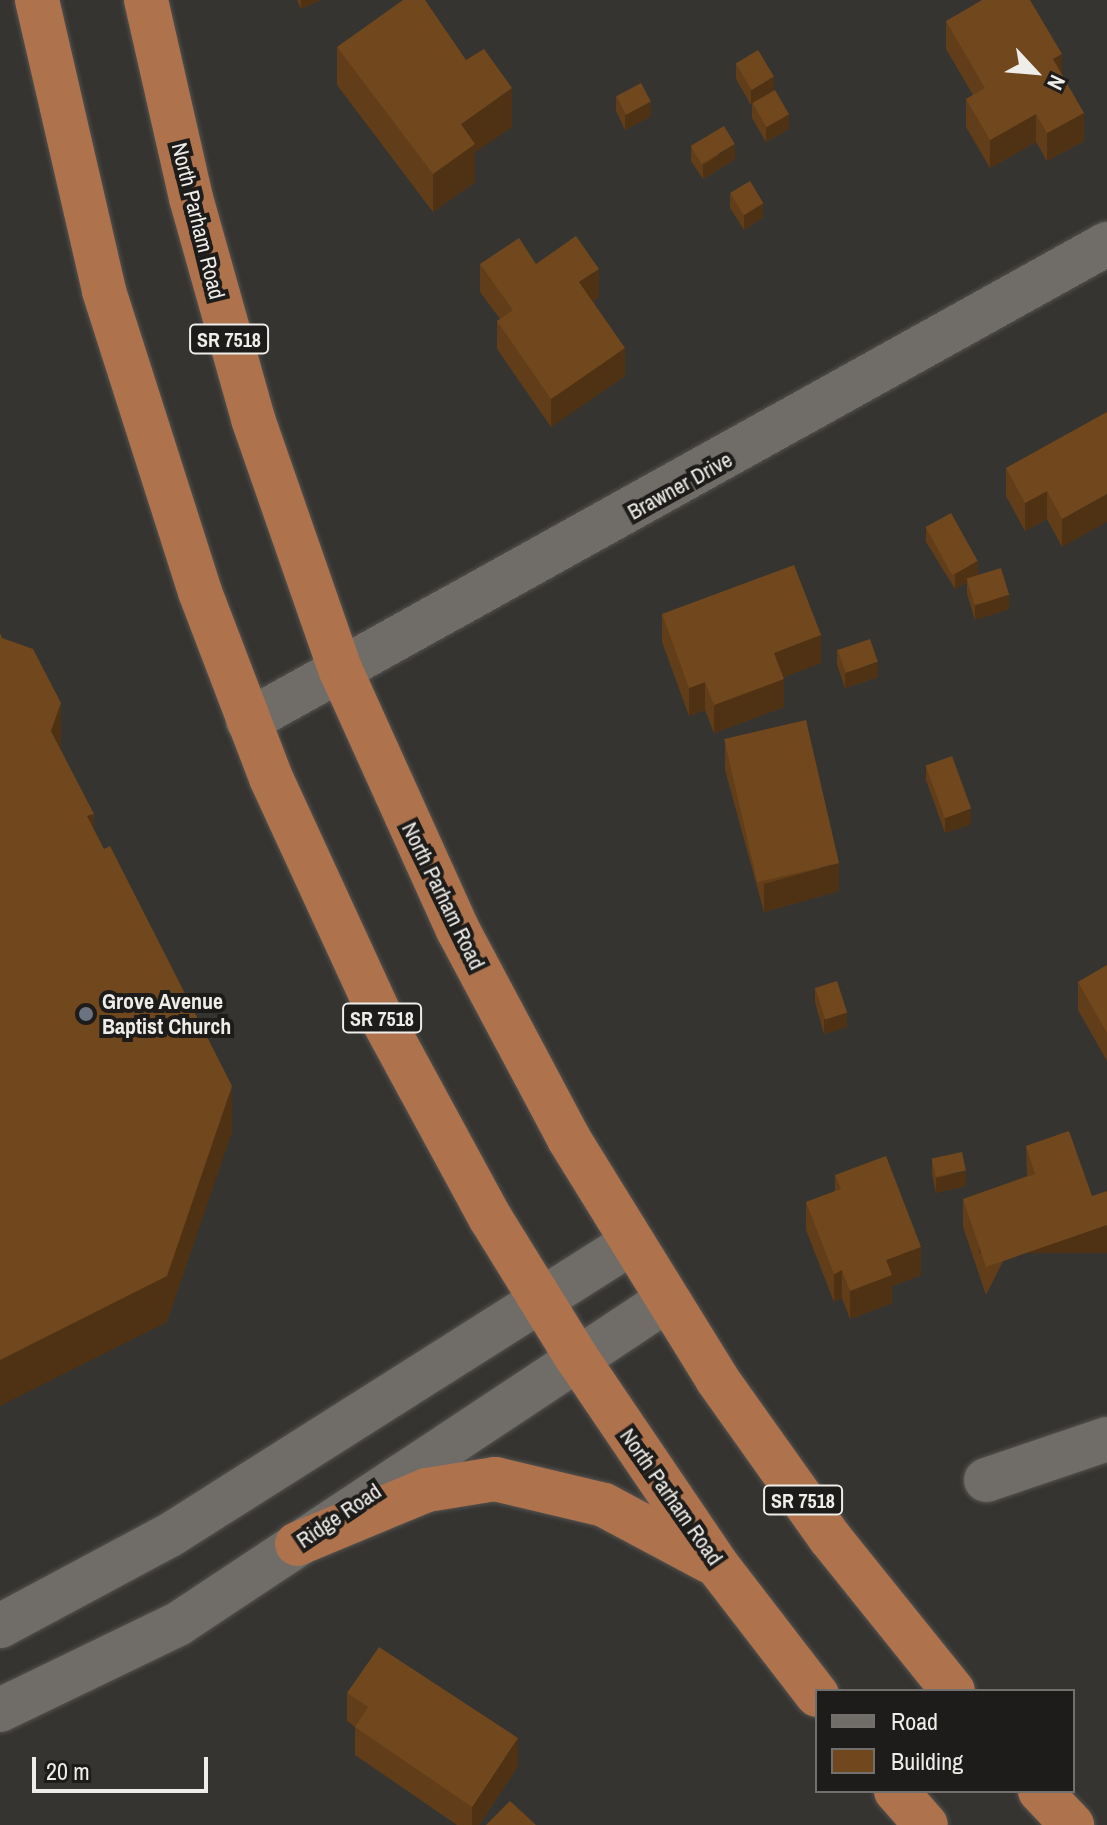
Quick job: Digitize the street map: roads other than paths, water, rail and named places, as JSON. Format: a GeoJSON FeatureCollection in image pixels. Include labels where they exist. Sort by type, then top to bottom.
{"type":"FeatureCollection","features":[{"type":"Feature","properties":{"kind":"highway","name":"North Parham Road"},"geometry":{"type":"LineString","coordinates":[[37,0],[79,194],[135,397],[248,721],[379,1013],[577,1358],[717,1565],[815,1692]]}},
{"type":"Feature","properties":{"kind":"highway","name":"North Parham Road"},"geometry":{"type":"LineString","coordinates":[[146,0],[221,311],[341,671],[458,930],[631,1243],[667,1300],[830,1538],[951,1689]]}},
{"type":"Feature","properties":{"kind":"highway"},"geometry":{"type":"LineString","coordinates":[[297,1544],[427,1490],[495,1479],[604,1505],[717,1565]]}},
{"type":"Feature","properties":{"kind":"highway"},"geometry":{"type":"LineString","coordinates":[[898,1793],[926,1825]]}},
{"type":"Feature","properties":{"kind":"highway"},"geometry":{"type":"LineString","coordinates":[[1042,1793],[1072,1825]]}},
{"type":"Feature","properties":{"kind":"street","name":"Brawner Drive"},"geometry":{"type":"LineString","coordinates":[[248,721],[1107,244]]}},
{"type":"Feature","properties":{"kind":"street"},"geometry":{"type":"LineString","coordinates":[[0,1626],[170,1535],[631,1243]]}},
{"type":"Feature","properties":{"kind":"street","name":"Ridge Road"},"geometry":{"type":"LineString","coordinates":[[0,1710],[125,1655],[667,1300]]}},
{"type":"Feature","properties":{"kind":"street"},"geometry":{"type":"LineString","coordinates":[[986,1480],[1107,1439]]}},
{"type":"Feature","properties":{"kind":"place","name":"Grove Avenue Baptist Church"},"geometry":{"type":"Point","coordinates":[86,1014]}}]}
